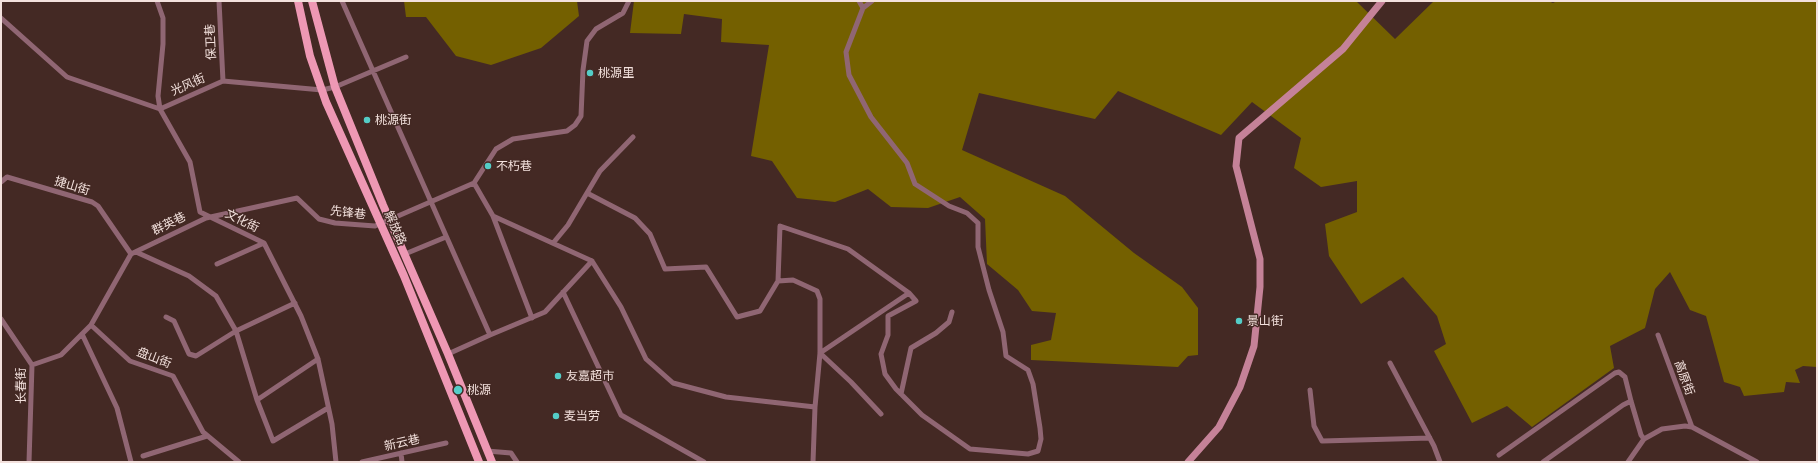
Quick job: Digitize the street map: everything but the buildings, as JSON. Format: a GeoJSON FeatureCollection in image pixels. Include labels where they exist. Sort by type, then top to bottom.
{"type":"FeatureCollection","features":[{"type":"Feature","properties":{"kind":"main road","name":"解放路"},"geometry":{"type":"LineString","coordinates":[[298,1],[310,56],[322,90],[434,348],[479,462]]}},
{"type":"Feature","properties":{"kind":"main road","name":"解放路"},"geometry":{"type":"LineString","coordinates":[[312,1],[335,87],[389,220],[448,354],[492,462]]}},
{"type":"Feature","properties":{"kind":"street","name":"文化街"},"geometry":{"type":"LineString","coordinates":[[157,1],[163,18],[163,44],[158,96],[160,109],[190,162],[200,212],[264,244],[295,303],[318,359],[328,408],[336,462]]}},
{"type":"Feature","properties":{"kind":"street","name":"保卫巷"},"geometry":{"type":"LineString","coordinates":[[219,1],[223,81]]}},
{"type":"Feature","properties":{"kind":"street"},"geometry":{"type":"LineString","coordinates":[[342,1],[490,335]]}},
{"type":"Feature","properties":{"kind":"street"},"geometry":{"type":"LineString","coordinates":[[380,224],[474,183],[496,149],[513,139],[567,131],[575,125],[581,116],[583,70],[587,41],[596,29],[623,14],[629,1]]}},
{"type":"Feature","properties":{"kind":"street"},"geometry":{"type":"LineString","coordinates":[[859,1],[863,8]]}},
{"type":"Feature","properties":{"kind":"street"},"geometry":{"type":"LineString","coordinates":[[587,193],[635,218],[650,234],[665,269],[706,267],[737,317],[760,311],[778,281],[780,226],[848,249],[909,293],[916,301],[888,316],[888,335],[880,354],[885,374],[901,394],[922,415],[970,449],[1028,454],[1038,451],[1041,439],[1033,384],[1028,370],[1006,356],[1003,332],[989,290],[978,247],[978,223],[966,213],[949,206],[915,184],[907,163],[871,117],[849,75],[846,52],[863,8],[872,1]]}},
{"type":"Feature","properties":{"kind":"street"},"geometry":{"type":"LineString","coordinates":[[1188,462],[1219,427],[1240,387],[1254,346],[1260,287],[1260,259],[1236,166],[1239,138],[1343,49],[1382,1]]}},
{"type":"Feature","properties":{"kind":"street","name":"光风街"},"geometry":{"type":"LineString","coordinates":[[1,18],[67,78],[160,109],[223,81],[322,90],[335,87],[406,57]]}},
{"type":"Feature","properties":{"kind":"street"},"geometry":{"type":"LineString","coordinates":[[554,242],[568,225],[600,171],[633,137]]}},
{"type":"Feature","properties":{"kind":"street","name":"捷山街"},"geometry":{"type":"LineString","coordinates":[[1,182],[7,177],[92,202],[98,206],[134,253]]}},
{"type":"Feature","properties":{"kind":"street"},"geometry":{"type":"LineString","coordinates":[[474,183],[493,216],[532,318]]}},
{"type":"Feature","properties":{"kind":"street","name":"先锋巷"},"geometry":{"type":"LineString","coordinates":[[297,198],[319,219],[335,223],[375,226],[380,224]]}},
{"type":"Feature","properties":{"kind":"street","name":"群英巷"},"geometry":{"type":"LineString","coordinates":[[134,253],[210,217],[297,198]]}},
{"type":"Feature","properties":{"kind":"street"},"geometry":{"type":"LineString","coordinates":[[493,216],[554,242],[592,261],[621,307],[646,359],[674,383],[726,397],[815,407]]}},
{"type":"Feature","properties":{"kind":"street"},"geometry":{"type":"LineString","coordinates":[[405,254],[446,237]]}},
{"type":"Feature","properties":{"kind":"street"},"geometry":{"type":"LineString","coordinates":[[218,264],[264,244]]}},
{"type":"Feature","properties":{"kind":"street"},"geometry":{"type":"LineString","coordinates":[[32,365],[61,356],[91,325],[134,253],[189,276],[216,296],[236,331],[257,400],[273,441],[328,408]]}},
{"type":"Feature","properties":{"kind":"street"},"geometry":{"type":"LineString","coordinates":[[448,354],[545,312],[592,261]]}},
{"type":"Feature","properties":{"kind":"street"},"geometry":{"type":"LineString","coordinates":[[778,281],[793,280],[817,292],[820,300],[820,353],[815,407],[813,462]]}},
{"type":"Feature","properties":{"kind":"street"},"geometry":{"type":"LineString","coordinates":[[563,292],[621,415],[704,462]]}},
{"type":"Feature","properties":{"kind":"street"},"geometry":{"type":"LineString","coordinates":[[820,353],[909,293]]}},
{"type":"Feature","properties":{"kind":"street"},"geometry":{"type":"LineString","coordinates":[[166,317],[174,321],[189,354],[196,356],[236,331],[295,303]]}},
{"type":"Feature","properties":{"kind":"street"},"geometry":{"type":"LineString","coordinates":[[901,394],[911,348],[936,333],[949,322],[952,312]]}},
{"type":"Feature","properties":{"kind":"street","name":"长春街"},"geometry":{"type":"LineString","coordinates":[[1,320],[32,365],[29,462]]}},
{"type":"Feature","properties":{"kind":"street","name":"盘山街"},"geometry":{"type":"LineString","coordinates":[[91,325],[130,361],[173,376],[203,432],[240,462]]}},
{"type":"Feature","properties":{"kind":"street"},"geometry":{"type":"LineString","coordinates":[[82,334],[118,408],[131,462]]}},
{"type":"Feature","properties":{"kind":"street","name":"高原街"},"geometry":{"type":"LineString","coordinates":[[1658,335],[1692,427]]}},
{"type":"Feature","properties":{"kind":"street"},"geometry":{"type":"LineString","coordinates":[[820,353],[851,382],[881,414]]}},
{"type":"Feature","properties":{"kind":"street"},"geometry":{"type":"LineString","coordinates":[[257,400],[318,359]]}},
{"type":"Feature","properties":{"kind":"street"},"geometry":{"type":"LineString","coordinates":[[1390,363],[1430,438],[1440,462]]}},
{"type":"Feature","properties":{"kind":"street"},"geometry":{"type":"LineString","coordinates":[[1499,455],[1615,373],[1619,372],[1625,377],[1641,435],[1644,439]]}},
{"type":"Feature","properties":{"kind":"street"},"geometry":{"type":"LineString","coordinates":[[1310,390],[1314,426],[1322,440],[1430,438]]}},
{"type":"Feature","properties":{"kind":"street"},"geometry":{"type":"LineString","coordinates":[[1543,462],[1623,405],[1631,401]]}},
{"type":"Feature","properties":{"kind":"street"},"geometry":{"type":"LineString","coordinates":[[1628,462],[1644,439],[1662,429],[1692,427],[1757,462]]}},
{"type":"Feature","properties":{"kind":"street"},"geometry":{"type":"LineString","coordinates":[[143,456],[207,436]]}},
{"type":"Feature","properties":{"kind":"street","name":"新云巷"},"geometry":{"type":"LineString","coordinates":[[362,462],[446,443]]}},
{"type":"Feature","properties":{"kind":"street"},"geometry":{"type":"LineString","coordinates":[[487,451],[511,453],[517,462]]}},
{"type":"Feature","properties":{"kind":"street"},"geometry":{"type":"LineString","coordinates":[[401,453],[402,462]]}},
{"type":"Feature","properties":{"kind":"shaded area"},"geometry":{"type":"Polygon","coordinates":[[[404,1],[577,1],[579,16],[541,48],[491,65],[456,56],[426,17],[406,17],[404,1]]]}},
{"type":"Feature","properties":{"kind":"shaded area"},"geometry":{"type":"Polygon","coordinates":[[[634,1],[1356,1],[1395,39],[1434,1],[1548,1],[1553,3],[1557,1],[1817,1],[1817,367],[1803,366],[1795,370],[1800,383],[1786,382],[1784,392],[1744,396],[1740,387],[1724,382],[1706,316],[1690,310],[1670,272],[1655,289],[1645,328],[1610,346],[1614,368],[1532,427],[1507,406],[1472,423],[1434,351],[1446,344],[1437,316],[1403,277],[1361,304],[1329,256],[1325,224],[1357,212],[1357,181],[1321,187],[1294,168],[1301,138],[1252,102],[1221,135],[1118,91],[1095,119],[979,93],[962,150],[1065,196],[1134,253],[1182,287],[1198,308],[1198,355],[1188,356],[1178,367],[1031,360],[1031,345],[1051,340],[1056,313],[1032,311],[1018,290],[987,264],[985,219],[960,197],[928,208],[891,207],[868,189],[835,202],[797,198],[772,161],[751,156],[769,45],[721,42],[722,19],[684,14],[681,34],[630,33],[634,1]]]}},
{"type":"Feature","properties":{"kind":"place","name":"桃源里"},"geometry":{"type":"Point","coordinates":[590,73]}},
{"type":"Feature","properties":{"kind":"place","name":"桃源街"},"geometry":{"type":"Point","coordinates":[367,120]}},
{"type":"Feature","properties":{"kind":"place","name":"不朽巷"},"geometry":{"type":"Point","coordinates":[488,166]}},
{"type":"Feature","properties":{"kind":"place","name":"景山街"},"geometry":{"type":"Point","coordinates":[1239,321]}},
{"type":"Feature","properties":{"kind":"place","name":"友嘉超市"},"geometry":{"type":"Point","coordinates":[558,376]}},
{"type":"Feature","properties":{"kind":"place","name":"桃源"},"geometry":{"type":"Point","coordinates":[458,390]}},
{"type":"Feature","properties":{"kind":"place","name":"麦当劳"},"geometry":{"type":"Point","coordinates":[556,416]}}]}
